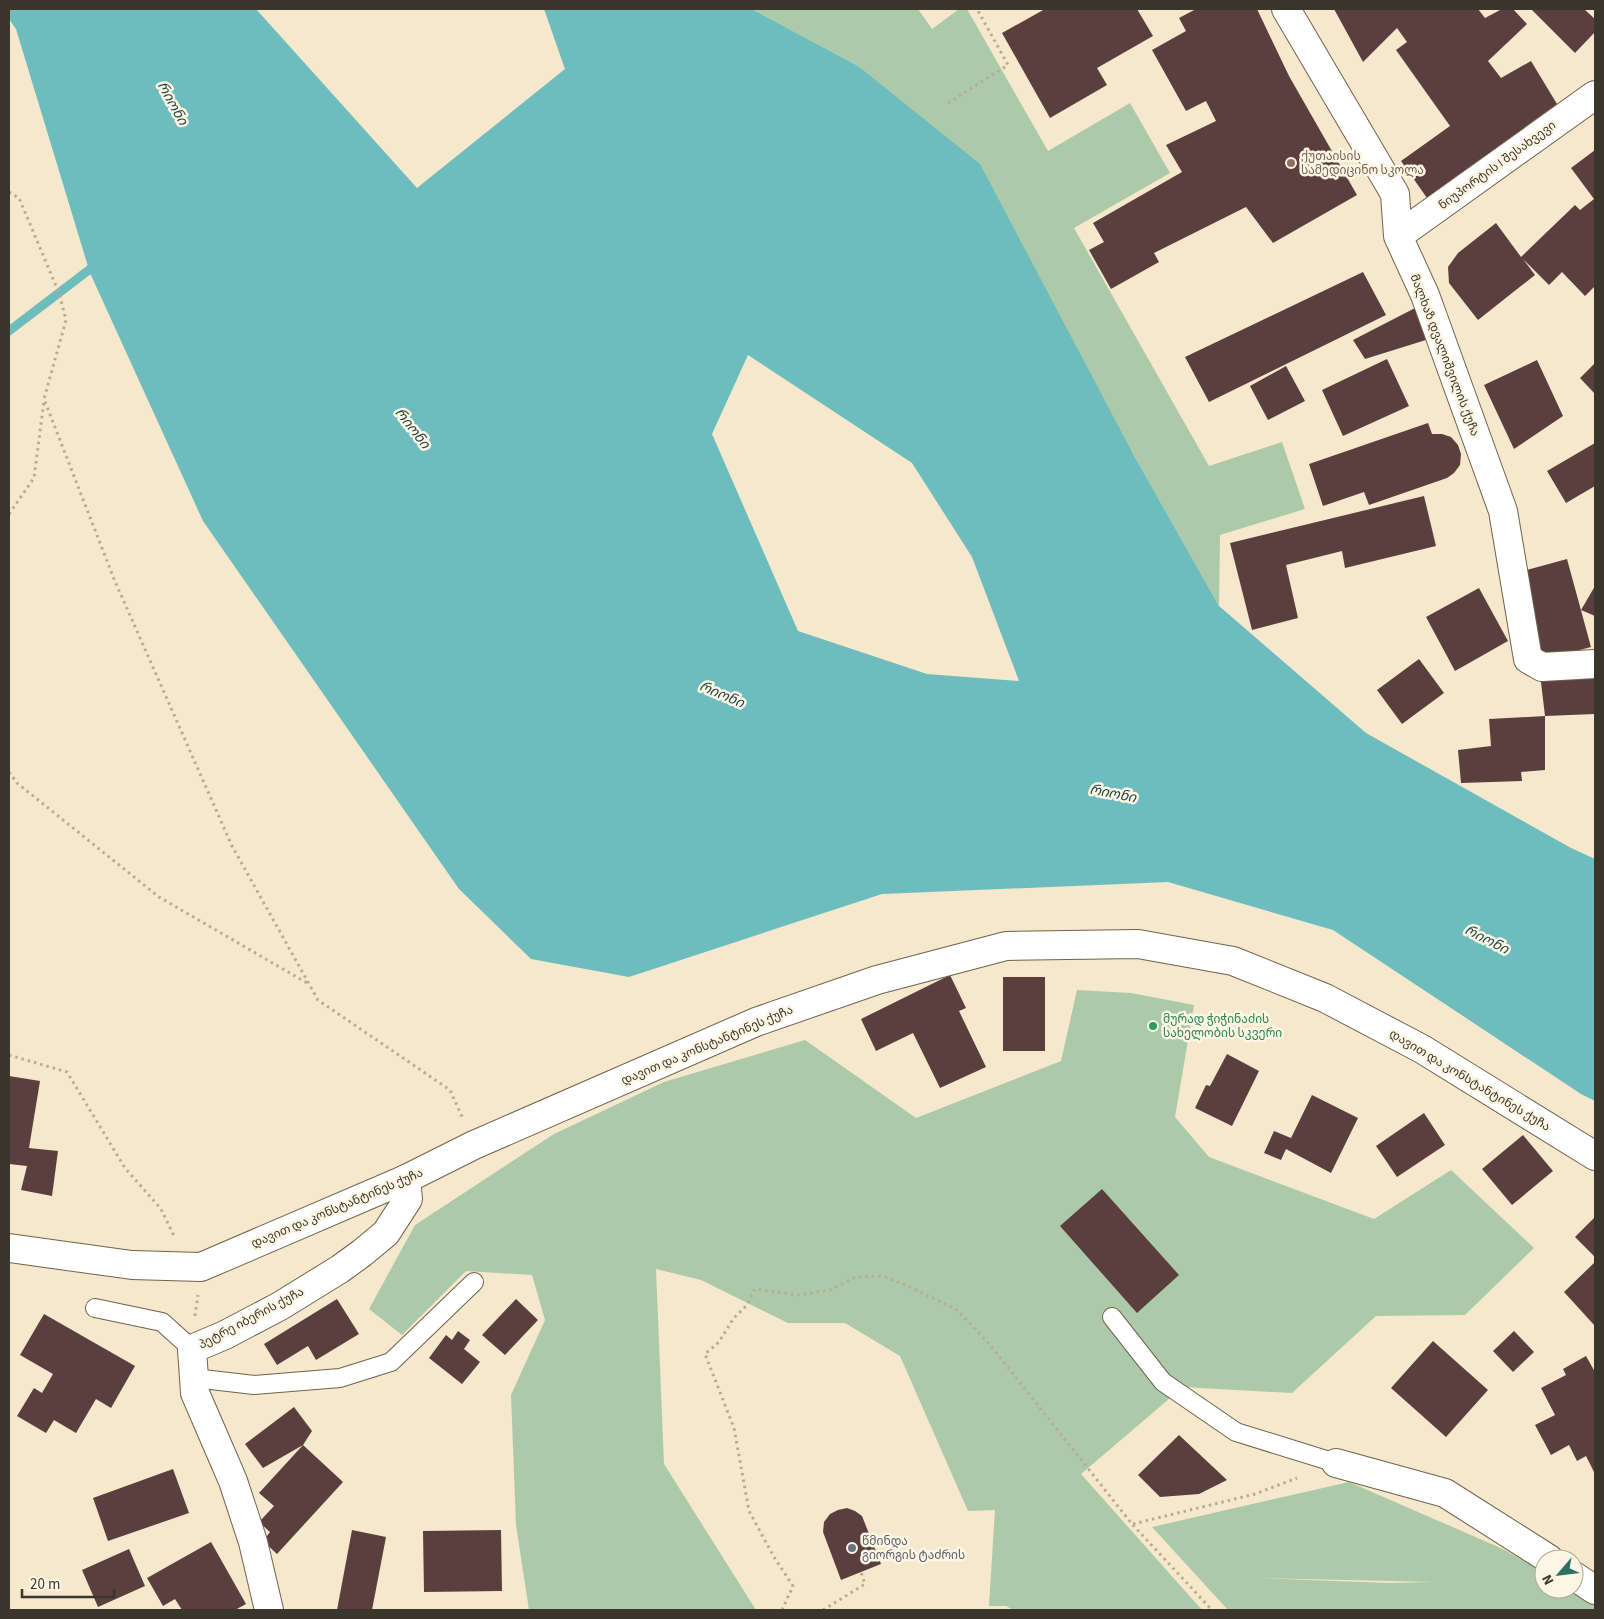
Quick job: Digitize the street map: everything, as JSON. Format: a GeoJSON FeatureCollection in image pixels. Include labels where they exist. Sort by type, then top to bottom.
{"type":"FeatureCollection","features":[{"type":"Feature","properties":{"kind":"street","name":"მალხაზ დვალიშვილის ქუჩა"},"geometry":{"type":"LineString","coordinates":[[1286,9],[1395,194],[1398,236],[1425,295],[1503,511],[1528,658],[1542,666],[1595,664]]}},
{"type":"Feature","properties":{"kind":"street","name":"ნიუპორტის I შესახვევი"},"geometry":{"type":"LineString","coordinates":[[1398,236],[1595,95]]}},
{"type":"Feature","properties":{"kind":"street","name":"დავით და კონსტანტინეს ქუჩა"},"geometry":{"type":"LineString","coordinates":[[9,1248],[132,1265],[201,1267],[406,1179],[474,1145],[756,1022],[877,980],[1006,946],[1138,944],[1233,961],[1325,998],[1422,1049],[1595,1156]]}},
{"type":"Feature","properties":{"kind":"street","name":"პეტრე იბერის ქუჩა"},"geometry":{"type":"LineString","coordinates":[[269,1610],[253,1542],[233,1481],[195,1393],[192,1349],[225,1335],[280,1306],[340,1270],[362,1253],[386,1233],[408,1199],[406,1179]]}},
{"type":"Feature","properties":{"kind":"street"},"geometry":{"type":"LineString","coordinates":[[1336,1463],[1445,1493],[1534,1549]]}},
{"type":"Feature","properties":{"kind":"street"},"geometry":{"type":"LineString","coordinates":[[1584,1583],[1595,1590]]}},
{"type":"Feature","properties":{"kind":"lane"},"geometry":{"type":"LineString","coordinates":[[194,1378],[254,1386],[340,1378],[391,1362],[474,1282]]}},
{"type":"Feature","properties":{"kind":"lane"},"geometry":{"type":"LineString","coordinates":[[95,1308],[162,1322],[192,1349]]}},
{"type":"Feature","properties":{"kind":"lane"},"geometry":{"type":"LineString","coordinates":[[1112,1317],[1164,1382],[1236,1432],[1336,1463]]}},
{"type":"Feature","properties":{"kind":"path"},"geometry":{"type":"LineString","coordinates":[[948,103],[1008,65],[977,9]]}},
{"type":"Feature","properties":{"kind":"path"},"geometry":{"type":"LineString","coordinates":[[9,192],[19,198],[59,293],[66,320],[44,398],[34,478],[9,514]]}},
{"type":"Feature","properties":{"kind":"path"},"geometry":{"type":"LineString","coordinates":[[44,398],[114,579],[232,846],[308,983],[318,1000],[450,1090],[474,1145]]}},
{"type":"Feature","properties":{"kind":"path"},"geometry":{"type":"LineString","coordinates":[[9,772],[17,783],[159,897],[308,983]]}},
{"type":"Feature","properties":{"kind":"path"},"geometry":{"type":"LineString","coordinates":[[9,1055],[67,1072],[125,1168],[161,1209],[174,1236]]}},
{"type":"Feature","properties":{"kind":"path"},"geometry":{"type":"LineString","coordinates":[[192,1349],[201,1267]]}},
{"type":"Feature","properties":{"kind":"path"},"geometry":{"type":"LineString","coordinates":[[782,1610],[793,1586],[774,1557],[749,1511],[734,1428],[705,1354],[719,1342],[733,1319],[747,1305],[754,1290],[798,1295],[830,1290],[856,1278],[883,1276],[957,1310],[992,1346],[1132,1524],[1212,1610]]}},
{"type":"Feature","properties":{"kind":"path"},"geometry":{"type":"LineString","coordinates":[[1132,1524],[1255,1494]]}},
{"type":"Feature","properties":{"kind":"path"},"geometry":{"type":"LineString","coordinates":[[823,1610],[865,1584],[861,1572]]}},
{"type":"Feature","properties":{"kind":"green space"},"geometry":{"type":"Polygon","coordinates":[[[752,9],[918,9],[932,29],[959,9],[967,9],[1048,151],[1130,103],[1170,173],[1074,228],[1209,466],[1282,442],[1305,509],[1220,535],[1219,606],[1132,452],[858,66],[752,9]]]}},
{"type":"Feature","properties":{"kind":"green space"},"geometry":{"type":"Polygon","coordinates":[[[1077,990],[1131,993],[1194,1005],[1175,1117],[1209,1157],[1374,1219],[1451,1170],[1534,1248],[1465,1315],[1376,1316],[1292,1393],[1183,1387],[1081,1474],[1202,1610],[1013,1610],[1006,1606],[989,1606],[995,1510],[968,1511],[900,1356],[845,1323],[788,1323],[701,1280],[656,1269],[664,1464],[756,1610],[529,1610],[516,1525],[511,1395],[545,1320],[532,1275],[466,1271],[402,1335],[369,1309],[415,1225],[554,1134],[664,1082],[805,1040],[916,1118],[1061,1061],[1077,990]]]}},
{"type":"Feature","properties":{"kind":"green space"},"geometry":{"type":"Polygon","coordinates":[[[1349,1482],[1503,1549],[1534,1566],[1534,1599],[1584,1599],[1584,1594],[1595,1600],[1595,1610],[1228,1610],[1152,1527],[1349,1482]],[[1254,1578],[1389,1583],[1432,1582],[1254,1578]]]}},
{"type":"Feature","properties":{"kind":"water","name":"რიონი"},"geometry":{"type":"Polygon","coordinates":[[[9,9],[256,9],[417,188],[565,69],[544,9],[752,9],[858,66],[980,164],[1132,452],[1219,606],[1366,733],[1571,848],[1595,859],[1595,1101],[1581,1094],[1333,930],[1168,882],[882,894],[629,977],[531,959],[459,889],[203,521],[90,273],[16,29],[9,19],[9,9]],[[748,355],[712,434],[798,631],[927,674],[1019,681],[972,557],[912,463],[748,355]]]}},
{"type":"Feature","properties":{"kind":"building"},"geometry":{"type":"Polygon","coordinates":[[[1045,9],[1137,9],[1153,36],[1097,68],[1107,85],[1050,118],[1002,33],[1045,9]]]}},
{"type":"Feature","properties":{"kind":"building"},"geometry":{"type":"Polygon","coordinates":[[[1196,9],[1257,9],[1289,76],[1357,195],[1273,243],[1246,207],[1154,253],[1159,262],[1111,289],[1089,250],[1104,242],[1093,223],[1182,172],[1166,145],[1216,121],[1206,101],[1186,111],[1152,50],[1186,31],[1179,18],[1196,9]]]}},
{"type":"Feature","properties":{"kind":"building"},"geometry":{"type":"Polygon","coordinates":[[[1334,9],[1478,9],[1485,18],[1502,9],[1513,9],[1527,24],[1488,61],[1501,78],[1531,61],[1557,104],[1427,198],[1401,161],[1450,126],[1396,50],[1407,42],[1397,28],[1363,62],[1334,9]]]}},
{"type":"Feature","properties":{"kind":"building"},"geometry":{"type":"Polygon","coordinates":[[[1531,9],[1584,9],[1595,19],[1595,32],[1575,53],[1531,9]]]}},
{"type":"Feature","properties":{"kind":"building"},"geometry":{"type":"Polygon","coordinates":[[[1595,150],[1595,286],[1585,296],[1562,272],[1549,285],[1523,259],[1535,275],[1478,320],[1449,283],[1448,267],[1458,253],[1496,223],[1521,257],[1575,205],[1580,210],[1594,199],[1571,168],[1595,150]]]}},
{"type":"Feature","properties":{"kind":"building"},"geometry":{"type":"Polygon","coordinates":[[[1363,272],[1386,315],[1209,402],[1185,357],[1363,272]]]}},
{"type":"Feature","properties":{"kind":"building"},"geometry":{"type":"Polygon","coordinates":[[[1417,307],[1429,339],[1365,359],[1353,340],[1417,307]]]}},
{"type":"Feature","properties":{"kind":"building"},"geometry":{"type":"Polygon","coordinates":[[[1387,359],[1409,406],[1343,436],[1322,390],[1387,359]]]}},
{"type":"Feature","properties":{"kind":"building"},"geometry":{"type":"Polygon","coordinates":[[[1537,360],[1563,416],[1514,449],[1484,385],[1537,360]]]}},
{"type":"Feature","properties":{"kind":"building"},"geometry":{"type":"Polygon","coordinates":[[[1595,363],[1595,394],[1580,378],[1595,363]]]}},
{"type":"Feature","properties":{"kind":"building"},"geometry":{"type":"Polygon","coordinates":[[[1286,366],[1305,401],[1268,420],[1250,386],[1286,366]]]}},
{"type":"Feature","properties":{"kind":"building"},"geometry":{"type":"Polygon","coordinates":[[[1428,423],[1432,434],[1442,434],[1451,437],[1458,445],[1461,454],[1460,465],[1454,473],[1447,478],[1369,505],[1364,492],[1323,506],[1309,464],[1428,423]]]}},
{"type":"Feature","properties":{"kind":"building"},"geometry":{"type":"Polygon","coordinates":[[[1595,443],[1595,486],[1566,503],[1547,471],[1595,443]]]}},
{"type":"Feature","properties":{"kind":"building"},"geometry":{"type":"Polygon","coordinates":[[[1424,496],[1436,546],[1345,568],[1342,551],[1286,565],[1298,618],[1252,630],[1230,543],[1424,496]]]}},
{"type":"Feature","properties":{"kind":"building"},"geometry":{"type":"Polygon","coordinates":[[[1567,559],[1591,647],[1543,660],[1519,572],[1567,559]]]}},
{"type":"Feature","properties":{"kind":"building"},"geometry":{"type":"Polygon","coordinates":[[[1595,586],[1595,616],[1581,610],[1595,586]]]}},
{"type":"Feature","properties":{"kind":"building"},"geometry":{"type":"Polygon","coordinates":[[[1479,588],[1508,641],[1455,671],[1426,617],[1479,588]]]}},
{"type":"Feature","properties":{"kind":"building"},"geometry":{"type":"Polygon","coordinates":[[[1419,659],[1444,693],[1402,724],[1377,690],[1419,659]]]}},
{"type":"Feature","properties":{"kind":"building"},"geometry":{"type":"Polygon","coordinates":[[[1540,674],[1595,674],[1595,714],[1545,716],[1540,674]]]}},
{"type":"Feature","properties":{"kind":"building"},"geometry":{"type":"Polygon","coordinates":[[[1545,716],[1545,770],[1521,772],[1522,781],[1461,783],[1458,750],[1491,746],[1489,719],[1545,716]]]}},
{"type":"Feature","properties":{"kind":"building"},"geometry":{"type":"Polygon","coordinates":[[[950,975],[966,1008],[959,1011],[986,1067],[940,1088],[913,1033],[876,1051],[861,1019],[950,975]]]}},
{"type":"Feature","properties":{"kind":"building"},"geometry":{"type":"Polygon","coordinates":[[[1003,977],[1045,977],[1045,1051],[1003,1051],[1003,977]]]}},
{"type":"Feature","properties":{"kind":"building"},"geometry":{"type":"Polygon","coordinates":[[[1227,1054],[1259,1071],[1232,1126],[1195,1108],[1206,1085],[1210,1086],[1227,1054]]]}},
{"type":"Feature","properties":{"kind":"building"},"geometry":{"type":"Polygon","coordinates":[[[9,1076],[40,1081],[29,1148],[58,1151],[52,1196],[21,1190],[27,1166],[9,1164],[9,1076]]]}},
{"type":"Feature","properties":{"kind":"building"},"geometry":{"type":"Polygon","coordinates":[[[1312,1095],[1358,1118],[1331,1173],[1286,1149],[1281,1160],[1264,1153],[1274,1131],[1291,1138],[1312,1095]]]}},
{"type":"Feature","properties":{"kind":"building"},"geometry":{"type":"Polygon","coordinates":[[[1424,1113],[1445,1145],[1397,1177],[1376,1146],[1424,1113]]]}},
{"type":"Feature","properties":{"kind":"building"},"geometry":{"type":"Polygon","coordinates":[[[1523,1135],[1553,1171],[1512,1205],[1482,1169],[1523,1135]]]}},
{"type":"Feature","properties":{"kind":"building"},"geometry":{"type":"Polygon","coordinates":[[[1102,1189],[1179,1275],[1137,1313],[1060,1226],[1102,1189]]]}},
{"type":"Feature","properties":{"kind":"building"},"geometry":{"type":"Polygon","coordinates":[[[1595,1217],[1595,1257],[1575,1237],[1595,1217]]]}},
{"type":"Feature","properties":{"kind":"building"},"geometry":{"type":"Polygon","coordinates":[[[1595,1262],[1595,1326],[1564,1292],[1595,1262]]]}},
{"type":"Feature","properties":{"kind":"building"},"geometry":{"type":"Polygon","coordinates":[[[337,1299],[359,1334],[316,1360],[308,1346],[277,1365],[264,1344],[337,1299]]]}},
{"type":"Feature","properties":{"kind":"building"},"geometry":{"type":"Polygon","coordinates":[[[516,1299],[538,1320],[505,1355],[482,1335],[516,1299]]]}},
{"type":"Feature","properties":{"kind":"building"},"geometry":{"type":"Polygon","coordinates":[[[44,1314],[135,1366],[111,1408],[96,1399],[76,1433],[54,1420],[46,1433],[17,1416],[34,1388],[42,1393],[53,1374],[20,1355],[44,1314]]]}},
{"type":"Feature","properties":{"kind":"building"},"geometry":{"type":"Polygon","coordinates":[[[458,1331],[470,1340],[464,1349],[480,1362],[462,1384],[429,1358],[446,1335],[452,1340],[458,1331]]]}},
{"type":"Feature","properties":{"kind":"building"},"geometry":{"type":"Polygon","coordinates":[[[1514,1331],[1534,1352],[1513,1372],[1493,1351],[1514,1331]]]}},
{"type":"Feature","properties":{"kind":"building"},"geometry":{"type":"Polygon","coordinates":[[[1433,1341],[1488,1390],[1446,1437],[1391,1388],[1433,1341]]]}},
{"type":"Feature","properties":{"kind":"building"},"geometry":{"type":"Polygon","coordinates":[[[1586,1356],[1595,1372],[1595,1474],[1586,1456],[1577,1461],[1569,1445],[1551,1455],[1535,1425],[1555,1415],[1541,1388],[1566,1375],[1563,1369],[1586,1356]]]}},
{"type":"Feature","properties":{"kind":"building"},"geometry":{"type":"Polygon","coordinates":[[[294,1407],[312,1431],[303,1445],[263,1468],[245,1444],[294,1407]]]}},
{"type":"Feature","properties":{"kind":"building"},"geometry":{"type":"Polygon","coordinates":[[[1179,1435],[1227,1480],[1199,1494],[1160,1497],[1138,1475],[1179,1435]]]}},
{"type":"Feature","properties":{"kind":"building"},"geometry":{"type":"Polygon","coordinates":[[[303,1445],[343,1482],[277,1554],[263,1541],[270,1532],[259,1522],[274,1506],[259,1493],[303,1445]]]}},
{"type":"Feature","properties":{"kind":"building"},"geometry":{"type":"Polygon","coordinates":[[[173,1469],[189,1513],[108,1541],[93,1498],[173,1469]]]}},
{"type":"Feature","properties":{"kind":"building","name":"წმინდა გიორგის ტაძრის"},"geometry":{"type":"Polygon","coordinates":[[[847,1508],[862,1516],[881,1564],[841,1580],[823,1532],[824,1522],[830,1514],[847,1508]]]}},
{"type":"Feature","properties":{"kind":"building"},"geometry":{"type":"Polygon","coordinates":[[[352,1530],[386,1537],[372,1610],[337,1610],[352,1530]]]}},
{"type":"Feature","properties":{"kind":"building"},"geometry":{"type":"Polygon","coordinates":[[[501,1530],[502,1591],[424,1592],[423,1531],[501,1530]]]}},
{"type":"Feature","properties":{"kind":"building"},"geometry":{"type":"Polygon","coordinates":[[[211,1542],[246,1604],[235,1610],[182,1610],[175,1599],[163,1606],[147,1578],[211,1542]]]}},
{"type":"Feature","properties":{"kind":"building"},"geometry":{"type":"Polygon","coordinates":[[[129,1549],[145,1586],[98,1607],[82,1570],[129,1549]]]}},
{"type":"Feature","properties":{"kind":"waterway"},"geometry":{"type":"LineString","coordinates":[[9,331],[98,263]]}},
{"type":"Feature","properties":{"kind":"place","name":"ქუთაისის სამედიცინო სკოლა"},"geometry":{"type":"Point","coordinates":[1291,163]}},
{"type":"Feature","properties":{"kind":"place","name":"მურად ჭიჭინაძის სახელობის სკვერი"},"geometry":{"type":"Point","coordinates":[1153,1026]}},
{"type":"Feature","properties":{"kind":"place","name":"წმინდა გიორგის ტაძრის"},"geometry":{"type":"Point","coordinates":[852,1548]}}]}
